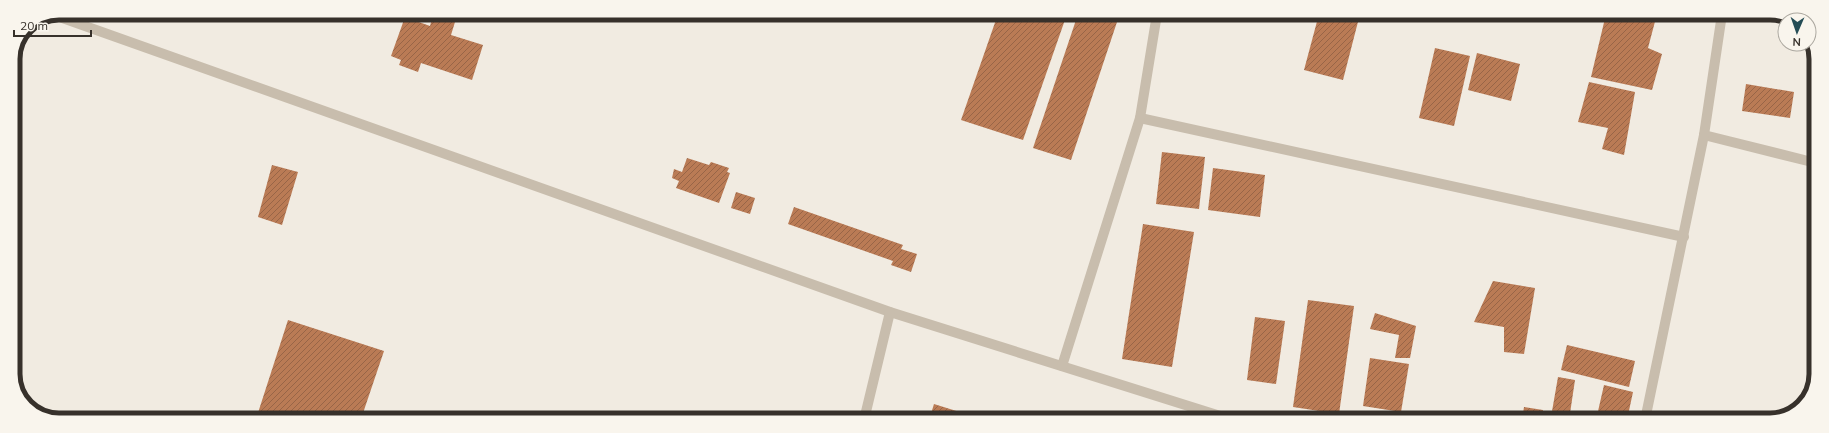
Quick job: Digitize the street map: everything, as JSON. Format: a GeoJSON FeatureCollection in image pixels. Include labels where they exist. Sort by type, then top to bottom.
{"type":"FeatureCollection","features":[{"type":"Feature","properties":{"kind":"street"},"geometry":{"type":"LineString","coordinates":[[68,20],[890,312],[1211,413]]}},
{"type":"Feature","properties":{"kind":"street"},"geometry":{"type":"LineString","coordinates":[[1062,366],[1140,118],[1156,20]]}},
{"type":"Feature","properties":{"kind":"street"},"geometry":{"type":"LineString","coordinates":[[1646,413],[1704,135],[1721,20]]}},
{"type":"Feature","properties":{"kind":"street"},"geometry":{"type":"LineString","coordinates":[[1140,118],[1684,237]]}},
{"type":"Feature","properties":{"kind":"street"},"geometry":{"type":"LineString","coordinates":[[1704,135],[1809,161]]}},
{"type":"Feature","properties":{"kind":"street"},"geometry":{"type":"LineString","coordinates":[[866,413],[890,312]]}},
{"type":"Feature","properties":{"kind":"building"},"geometry":{"type":"Polygon","coordinates":[[[404,20],[413,20],[430,26],[432,20],[449,20],[455,22],[451,35],[483,45],[472,80],[421,63],[418,72],[399,65],[401,60],[391,56],[404,20]]]}},
{"type":"Feature","properties":{"kind":"building"},"geometry":{"type":"Polygon","coordinates":[[[996,20],[1065,20],[1023,140],[961,120],[996,20]]]}},
{"type":"Feature","properties":{"kind":"building"},"geometry":{"type":"Polygon","coordinates":[[[1076,20],[1118,20],[1071,160],[1033,148],[1076,20]]]}},
{"type":"Feature","properties":{"kind":"building"},"geometry":{"type":"Polygon","coordinates":[[[1317,20],[1358,20],[1343,80],[1304,70],[1317,20]]]}},
{"type":"Feature","properties":{"kind":"building"},"geometry":{"type":"Polygon","coordinates":[[[1605,20],[1655,20],[1648,48],[1662,54],[1652,90],[1591,77],[1605,20]]]}},
{"type":"Feature","properties":{"kind":"building"},"geometry":{"type":"Polygon","coordinates":[[[1435,48],[1470,56],[1454,126],[1419,118],[1435,48]]]}},
{"type":"Feature","properties":{"kind":"building"},"geometry":{"type":"Polygon","coordinates":[[[1477,53],[1520,64],[1511,101],[1468,90],[1477,53]]]}},
{"type":"Feature","properties":{"kind":"building"},"geometry":{"type":"Polygon","coordinates":[[[1589,82],[1635,92],[1624,155],[1602,149],[1608,128],[1578,122],[1589,82]]]}},
{"type":"Feature","properties":{"kind":"building"},"geometry":{"type":"Polygon","coordinates":[[[1746,84],[1794,92],[1790,118],[1742,111],[1746,84]]]}},
{"type":"Feature","properties":{"kind":"building"},"geometry":{"type":"Polygon","coordinates":[[[1162,152],[1205,157],[1199,209],[1156,204],[1162,152]]]}},
{"type":"Feature","properties":{"kind":"building"},"geometry":{"type":"Polygon","coordinates":[[[687,158],[709,165],[711,162],[729,168],[727,172],[730,173],[719,203],[676,188],[679,181],[672,178],[674,169],[682,172],[687,158]]]}},
{"type":"Feature","properties":{"kind":"building"},"geometry":{"type":"Polygon","coordinates":[[[272,165],[298,172],[282,225],[258,217],[272,165]]]}},
{"type":"Feature","properties":{"kind":"building"},"geometry":{"type":"Polygon","coordinates":[[[1213,168],[1265,175],[1260,217],[1208,210],[1213,168]]]}},
{"type":"Feature","properties":{"kind":"building"},"geometry":{"type":"Polygon","coordinates":[[[736,192],[755,198],[750,214],[731,208],[736,192]]]}},
{"type":"Feature","properties":{"kind":"building"},"geometry":{"type":"Polygon","coordinates":[[[794,207],[903,245],[901,249],[917,254],[911,272],[891,265],[893,261],[788,224],[794,207]]]}},
{"type":"Feature","properties":{"kind":"building"},"geometry":{"type":"Polygon","coordinates":[[[1143,224],[1194,232],[1172,367],[1122,359],[1143,224]]]}},
{"type":"Feature","properties":{"kind":"building"},"geometry":{"type":"Polygon","coordinates":[[[1493,281],[1535,288],[1524,354],[1504,352],[1504,327],[1474,322],[1493,281]]]}},
{"type":"Feature","properties":{"kind":"building"},"geometry":{"type":"Polygon","coordinates":[[[1308,300],[1354,306],[1339,413],[1293,407],[1308,300]]]}},
{"type":"Feature","properties":{"kind":"building"},"geometry":{"type":"Polygon","coordinates":[[[1375,313],[1416,326],[1410,358],[1395,358],[1399,335],[1370,329],[1375,313]]]}},
{"type":"Feature","properties":{"kind":"building"},"geometry":{"type":"Polygon","coordinates":[[[1255,317],[1285,321],[1276,384],[1247,380],[1255,317]]]}},
{"type":"Feature","properties":{"kind":"building"},"geometry":{"type":"Polygon","coordinates":[[[288,320],[384,351],[363,413],[258,413],[288,320]]]}},
{"type":"Feature","properties":{"kind":"building"},"geometry":{"type":"Polygon","coordinates":[[[1567,345],[1635,361],[1629,387],[1561,370],[1567,345]]]}},
{"type":"Feature","properties":{"kind":"building"},"geometry":{"type":"Polygon","coordinates":[[[1370,358],[1409,364],[1401,412],[1363,406],[1370,358]]]}},
{"type":"Feature","properties":{"kind":"building"},"geometry":{"type":"Polygon","coordinates":[[[1558,377],[1575,380],[1570,413],[1552,413],[1558,377]]]}},
{"type":"Feature","properties":{"kind":"building"},"geometry":{"type":"Polygon","coordinates":[[[1604,385],[1633,392],[1628,413],[1598,413],[1604,385]]]}},
{"type":"Feature","properties":{"kind":"building"},"geometry":{"type":"Polygon","coordinates":[[[934,404],[963,413],[931,413],[934,404]]]}},
{"type":"Feature","properties":{"kind":"building"},"geometry":{"type":"Polygon","coordinates":[[[1524,407],[1543,410],[1543,413],[1523,413],[1524,407]]]}},
{"type":"Feature","properties":{"kind":"building"},"geometry":{"type":"Polygon","coordinates":[[[1359,411],[1383,413],[1359,413],[1359,411]]]}}]}
